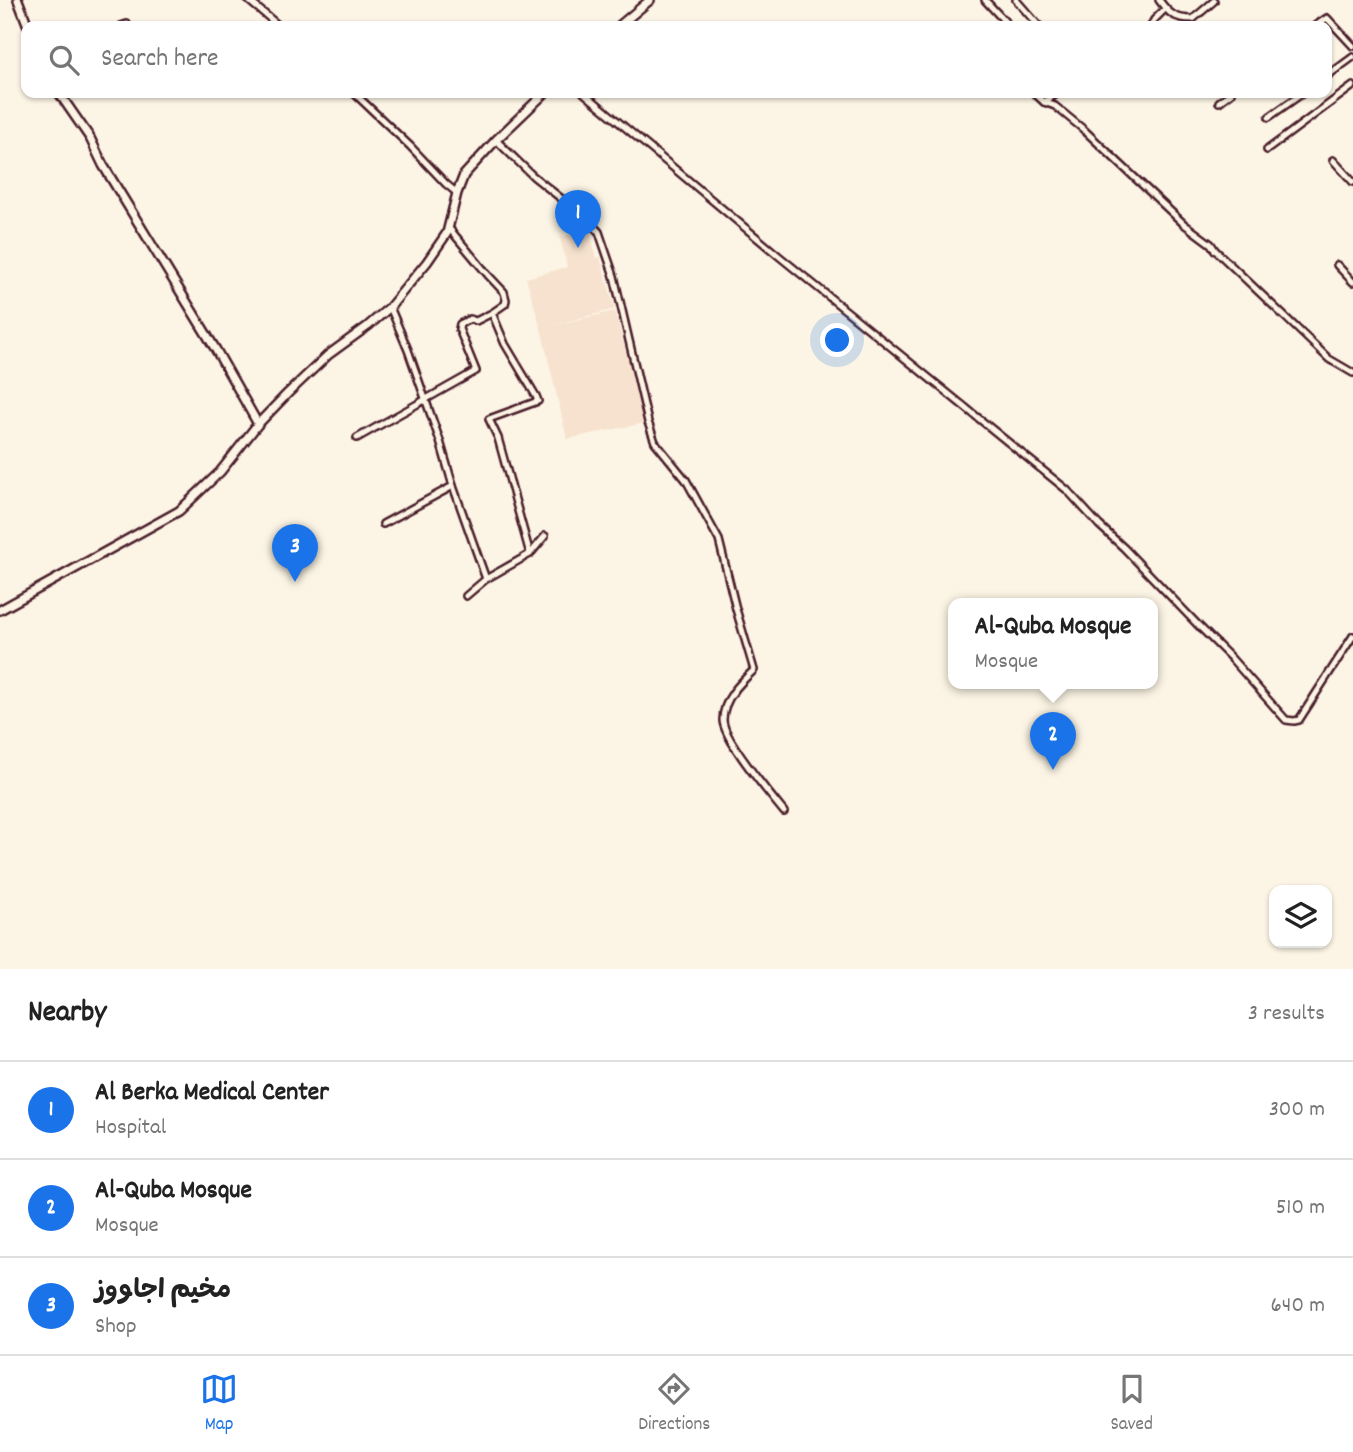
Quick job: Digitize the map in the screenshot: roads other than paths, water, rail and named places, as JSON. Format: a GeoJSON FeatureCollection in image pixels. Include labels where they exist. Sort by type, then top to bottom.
{"type":"FeatureCollection","features":[{"type":"Feature","properties":{"kind":"street"},"geometry":{"type":"LineString","coordinates":[[18,0],[26,21]]}},
{"type":"Feature","properties":{"kind":"street"},"geometry":{"type":"LineString","coordinates":[[248,0],[273,21]]}},
{"type":"Feature","properties":{"kind":"street"},"geometry":{"type":"LineString","coordinates":[[625,21],[650,0]]}},
{"type":"Feature","properties":{"kind":"street"},"geometry":{"type":"LineString","coordinates":[[985,0],[1004,21]]}},
{"type":"Feature","properties":{"kind":"street"},"geometry":{"type":"LineString","coordinates":[[1016,0],[1035,21]]}},
{"type":"Feature","properties":{"kind":"street"},"geometry":{"type":"LineString","coordinates":[[1159,0],[1165,9],[1179,19],[1193,19],[1214,1]]}},
{"type":"Feature","properties":{"kind":"street"},"geometry":{"type":"LineString","coordinates":[[1153,21],[1165,9]]}},
{"type":"Feature","properties":{"kind":"street"},"geometry":{"type":"LineString","coordinates":[[1332,23],[1353,46]]}},
{"type":"Feature","properties":{"kind":"street"},"geometry":{"type":"LineString","coordinates":[[1332,72],[1353,57]]}},
{"type":"Feature","properties":{"kind":"street"},"geometry":{"type":"LineString","coordinates":[[1267,150],[1353,86]]}},
{"type":"Feature","properties":{"kind":"street"},"geometry":{"type":"LineString","coordinates":[[62,98],[90,138],[258,424]]}},
{"type":"Feature","properties":{"kind":"street"},"geometry":{"type":"LineString","coordinates":[[359,98],[457,193]]}},
{"type":"Feature","properties":{"kind":"street"},"geometry":{"type":"LineString","coordinates":[[0,610],[179,511],[220,472],[258,424],[328,355],[390,307],[447,233],[464,175],[540,98]]}},
{"type":"Feature","properties":{"kind":"street"},"geometry":{"type":"LineString","coordinates":[[590,98],[780,257],[1067,490],[1231,657],[1286,720],[1299,720],[1353,636]]}},
{"type":"Feature","properties":{"kind":"street"},"geometry":{"type":"LineString","coordinates":[[1040,98],[1055,106],[1083,129],[1184,224],[1211,244],[1329,359],[1353,373]]}},
{"type":"Feature","properties":{"kind":"street"},"geometry":{"type":"LineString","coordinates":[[1044,102],[1050,98]]}},
{"type":"Feature","properties":{"kind":"street"},"geometry":{"type":"LineString","coordinates":[[1219,102],[1224,98]]}},
{"type":"Feature","properties":{"kind":"street"},"geometry":{"type":"LineString","coordinates":[[1269,117],[1296,98]]}},
{"type":"Feature","properties":{"kind":"street"},"geometry":{"type":"LineString","coordinates":[[496,140],[533,176],[587,219],[599,232],[614,276],[648,422],[656,442],[686,480],[719,540],[754,670],[728,700],[723,722],[756,779],[784,812]]}},
{"type":"Feature","properties":{"kind":"street"},"geometry":{"type":"LineString","coordinates":[[1333,160],[1353,182]]}},
{"type":"Feature","properties":{"kind":"street"},"geometry":{"type":"LineString","coordinates":[[356,438],[476,371],[459,329],[460,324],[492,313],[505,304],[506,300],[504,292],[449,227]]}},
{"type":"Feature","properties":{"kind":"street"},"geometry":{"type":"LineString","coordinates":[[1337,265],[1353,282]]}},
{"type":"Feature","properties":{"kind":"street"},"geometry":{"type":"LineString","coordinates":[[390,307],[426,399],[486,579]]}},
{"type":"Feature","properties":{"kind":"street"},"geometry":{"type":"LineString","coordinates":[[492,313],[505,344],[538,401],[489,419],[498,438],[530,554]]}},
{"type":"Feature","properties":{"kind":"street"},"geometry":{"type":"LineString","coordinates":[[383,524],[453,486]]}},
{"type":"Feature","properties":{"kind":"street"},"geometry":{"type":"LineString","coordinates":[[466,596],[486,579],[530,554],[545,536]]}},
{"type":"Feature","properties":{"kind":"place","name":"Al Berka Medical Center"},"geometry":{"type":"Point","coordinates":[578,248]}},
{"type":"Feature","properties":{"kind":"place","name":"مخيم اجاووز"},"geometry":{"type":"Point","coordinates":[295,582]}},
{"type":"Feature","properties":{"kind":"place","name":"Al-Quba Mosque"},"geometry":{"type":"Point","coordinates":[1053,770]}}]}
